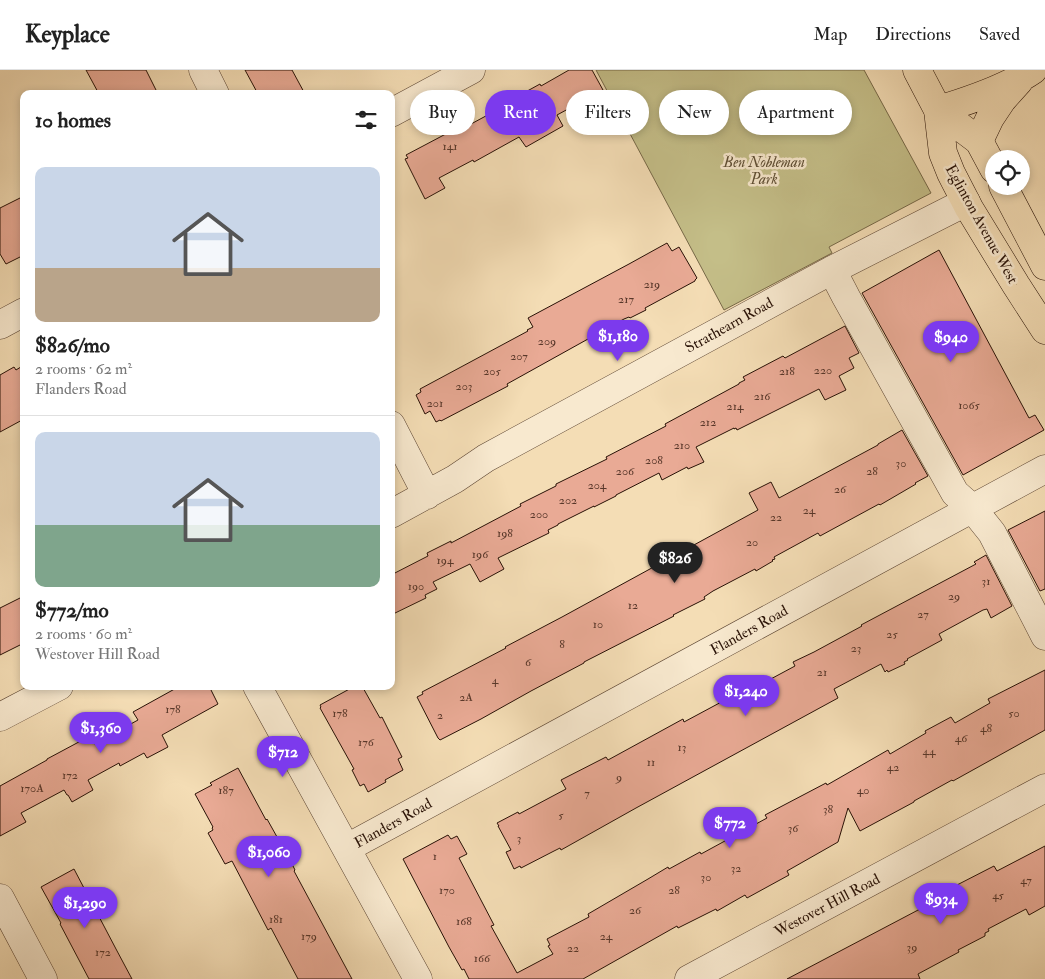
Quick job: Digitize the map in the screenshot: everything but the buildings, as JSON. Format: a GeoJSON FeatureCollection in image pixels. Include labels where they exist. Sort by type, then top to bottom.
{"type":"FeatureCollection","features":[{"type":"Feature","properties":{"kind":"main road","name":"Eglinton Avenue West"},"geometry":{"type":"LineString","coordinates":[[917,70],[938,110],[943,153],[951,174],[1016,285],[1045,330]]}},
{"type":"Feature","properties":{"kind":"main road"},"geometry":{"type":"LineString","coordinates":[[938,110],[1028,74]]}},
{"type":"Feature","properties":{"kind":"main road"},"geometry":{"type":"LineString","coordinates":[[979,141],[990,118],[1002,100],[1028,74]]}},
{"type":"Feature","properties":{"kind":"main road","name":"Eglinton Avenue West"},"geometry":{"type":"LineString","coordinates":[[938,110],[979,141],[985,152]]}},
{"type":"Feature","properties":{"kind":"main road"},"geometry":{"type":"LineString","coordinates":[[1008,195],[1045,266]]}},
{"type":"Feature","properties":{"kind":"main road"},"geometry":{"type":"LineString","coordinates":[[966,202],[988,200],[1004,206],[1019,217]]}},
{"type":"Feature","properties":{"kind":"street"},"geometry":{"type":"LineString","coordinates":[[202,70],[213,90]]}},
{"type":"Feature","properties":{"kind":"street"},"geometry":{"type":"LineString","coordinates":[[395,111],[472,70]]}},
{"type":"Feature","properties":{"kind":"street","name":"Strathearn Road"},"geometry":{"type":"LineString","coordinates":[[395,512],[455,479],[486,458],[832,270],[966,202]]}},
{"type":"Feature","properties":{"kind":"street"},"geometry":{"type":"LineString","coordinates":[[832,270],[955,493],[972,508],[992,533],[1045,636]]}},
{"type":"Feature","properties":{"kind":"street"},"geometry":{"type":"LineString","coordinates":[[0,325],[20,314]]}},
{"type":"Feature","properties":{"kind":"street"},"geometry":{"type":"LineString","coordinates":[[395,433],[427,495]]}},
{"type":"Feature","properties":{"kind":"street","name":"Flanders Road"},"geometry":{"type":"LineString","coordinates":[[347,848],[1045,469]]}},
{"type":"Feature","properties":{"kind":"street"},"geometry":{"type":"LineString","coordinates":[[0,717],[51,690]]}},
{"type":"Feature","properties":{"kind":"street"},"geometry":{"type":"LineString","coordinates":[[259,690],[418,979]]}},
{"type":"Feature","properties":{"kind":"street","name":"Westover Hill Road"},"geometry":{"type":"LineString","coordinates":[[689,979],[1045,788]]}},
{"type":"Feature","properties":{"kind":"street"},"geometry":{"type":"LineString","coordinates":[[0,898],[43,979]]}},
{"type":"Feature","properties":{"kind":"green space","name":"Ben Nobleman Park"},"geometry":{"type":"Polygon","coordinates":[[[596,70],[864,70],[931,193],[829,247],[832,253],[724,310],[631,135],[649,135],[649,90],[607,90],[596,70]]]}}]}
